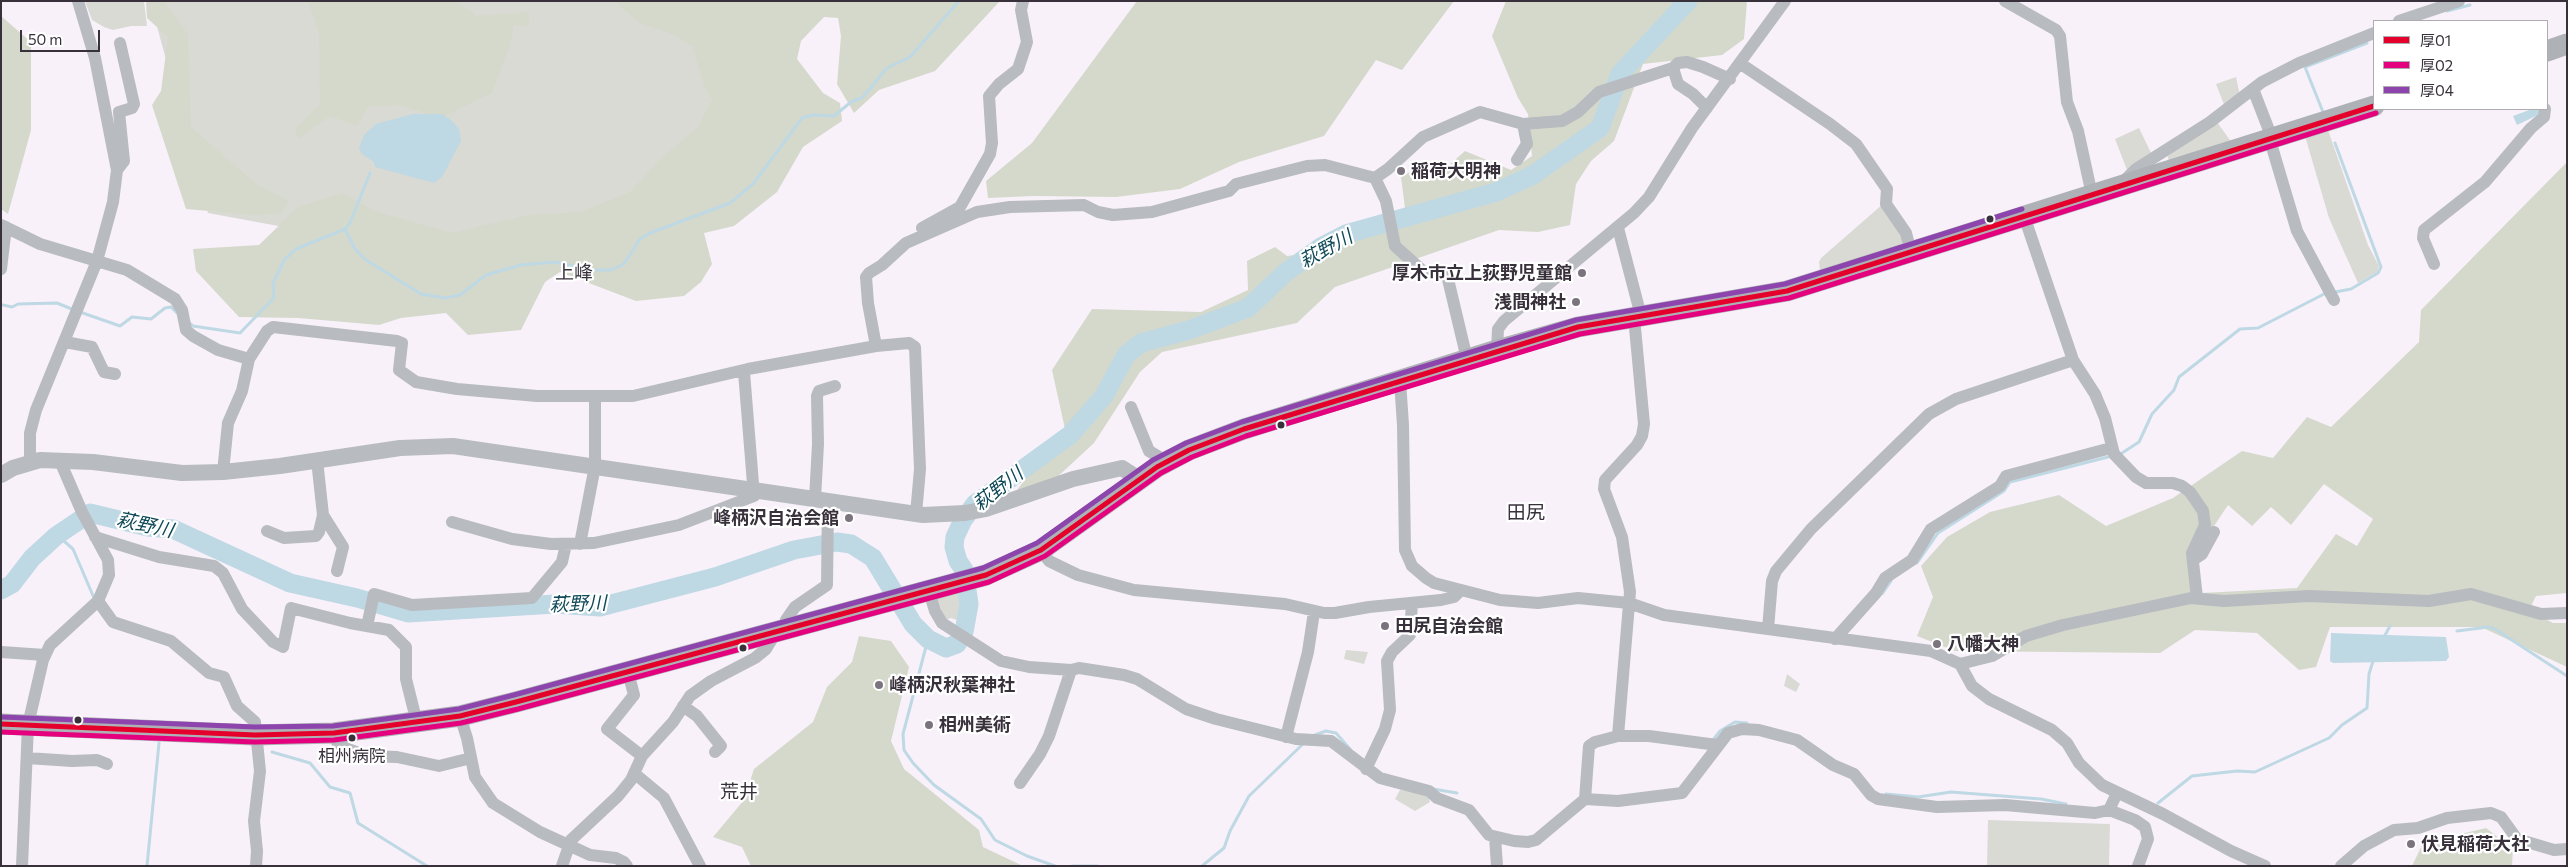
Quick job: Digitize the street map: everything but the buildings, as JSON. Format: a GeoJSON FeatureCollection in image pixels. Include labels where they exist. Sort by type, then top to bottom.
{"type":"FeatureCollection","features":[{"type":"Feature","properties":{"kind":"highway"},"geometry":{"type":"LineString","coordinates":[[2548,51],[2567,44]]}},
{"type":"Feature","properties":{"kind":"highway"},"geometry":{"type":"LineString","coordinates":[[1,724],[256,735],[334,733],[460,716],[986,575],[1041,550],[1139,479],[1163,464],[1189,450],[1244,429],[1467,359],[1578,327],[1762,297],[1911,253],[2373,106]]}},
{"type":"Feature","properties":{"kind":"street"},"geometry":{"type":"LineString","coordinates":[[30,464],[30,433],[36,410],[97,261],[113,202],[117,170],[95,58],[78,1]]}},
{"type":"Feature","properties":{"kind":"street"},"geometry":{"type":"LineString","coordinates":[[876,346],[868,303],[866,277],[906,243],[913,233],[960,207],[990,154],[989,96],[999,84],[1018,69],[1027,42],[1021,10],[1023,1]]}},
{"type":"Feature","properties":{"kind":"street"},"geometry":{"type":"LineString","coordinates":[[1497,350],[1498,329],[1504,321],[1618,228],[1649,197],[1707,108],[1741,64],[1785,1]]}},
{"type":"Feature","properties":{"kind":"street"},"geometry":{"type":"LineString","coordinates":[[2005,1],[2056,30],[2060,36],[2067,102],[2078,130],[2092,195]]}},
{"type":"Feature","properties":{"kind":"street"},"geometry":{"type":"LineString","coordinates":[[2403,20],[2459,1]]}},
{"type":"Feature","properties":{"kind":"street"},"geometry":{"type":"LineString","coordinates":[[2117,187],[2136,169],[2190,136],[2253,89],[2299,62],[2373,34]]}},
{"type":"Feature","properties":{"kind":"street"},"geometry":{"type":"LineString","coordinates":[[117,170],[124,161],[119,112],[132,108],[134,104],[120,43]]}},
{"type":"Feature","properties":{"kind":"street"},"geometry":{"type":"LineString","coordinates":[[1375,178],[1388,169],[1423,137],[1480,112],[1523,124],[1562,121],[1578,112],[1598,92],[1636,78],[1672,68],[1678,63],[1687,62],[1730,79]]}},
{"type":"Feature","properties":{"kind":"street"},"geometry":{"type":"LineString","coordinates":[[1741,64],[1816,113],[1856,144],[1887,188],[1886,204],[1906,233],[1911,253]]}},
{"type":"Feature","properties":{"kind":"street"},"geometry":{"type":"LineString","coordinates":[[1672,68],[1678,84],[1693,94],[1707,108]]}},
{"type":"Feature","properties":{"kind":"street"},"geometry":{"type":"LineString","coordinates":[[2253,89],[2272,138],[2272,147],[2297,231],[2332,296]]}},
{"type":"Feature","properties":{"kind":"street"},"geometry":{"type":"LineString","coordinates":[[2434,264],[2423,238],[2424,230],[2485,182],[2531,128],[2544,117],[2545,110]]}},
{"type":"Feature","properties":{"kind":"street"},"geometry":{"type":"LineString","coordinates":[[1517,160],[1527,144],[1523,124]]}},
{"type":"Feature","properties":{"kind":"street"},"geometry":{"type":"LineString","coordinates":[[906,243],[977,212],[991,209],[1084,205],[1098,212],[1113,215],[1152,212],[1229,190],[1236,184],[1307,166],[1325,165],[1375,178],[1386,200],[1395,246],[1424,272],[1447,276],[1467,359]]}},
{"type":"Feature","properties":{"kind":"street"},"geometry":{"type":"LineString","coordinates":[[2024,216],[2073,360],[2095,394],[2114,454],[2140,480],[2152,484],[2173,482],[2190,492],[2203,511],[2205,521],[2195,545],[2193,560],[2196,598]]}},
{"type":"Feature","properties":{"kind":"street"},"geometry":{"type":"LineString","coordinates":[[1,269],[3,226],[37,243],[127,270],[174,299],[193,336],[218,350],[249,359]]}},
{"type":"Feature","properties":{"kind":"street"},"geometry":{"type":"LineString","coordinates":[[1618,228],[1638,316],[1644,424],[1642,436],[1637,445],[1605,480],[1604,489],[1622,537],[1630,592],[1618,736]]}},
{"type":"Feature","properties":{"kind":"street"},"geometry":{"type":"LineString","coordinates":[[37,243],[45,232]]}},
{"type":"Feature","properties":{"kind":"street"},"geometry":{"type":"LineString","coordinates":[[223,472],[228,423],[245,398],[249,359],[267,331],[273,327],[397,341],[402,343],[399,370],[403,375],[416,382],[457,390],[511,394],[633,396],[876,346],[909,343],[915,347],[920,469],[916,514]]}},
{"type":"Feature","properties":{"kind":"street"},"geometry":{"type":"LineString","coordinates":[[65,342],[92,347],[107,373]]}},
{"type":"Feature","properties":{"kind":"street"},"geometry":{"type":"LineString","coordinates":[[1768,629],[1772,581],[1776,571],[1811,529],[1929,414],[1956,399],[2073,360]]}},
{"type":"Feature","properties":{"kind":"street"},"geometry":{"type":"LineString","coordinates":[[452,522],[512,539],[566,544],[594,544],[679,525],[754,496],[744,372]]}},
{"type":"Feature","properties":{"kind":"street"},"geometry":{"type":"LineString","coordinates":[[1400,381],[1403,425],[1403,529],[1406,556],[1415,570],[1426,578],[1460,590],[1522,603],[1578,598],[1629,603],[1664,615],[1931,651],[1960,664],[1992,656],[2026,636],[2063,625],[2196,598],[2224,600],[2309,596],[2429,602],[2470,594],[2541,614],[2567,614]]}},
{"type":"Feature","properties":{"kind":"street"},"geometry":{"type":"LineString","coordinates":[[562,866],[571,840],[618,796],[634,773],[642,756],[673,722],[690,696],[711,681],[754,658],[766,649],[795,607],[827,585],[828,532],[821,500],[817,396],[819,392],[835,386]]}},
{"type":"Feature","properties":{"kind":"street"},"geometry":{"type":"LineString","coordinates":[[580,544],[595,466],[595,396]]}},
{"type":"Feature","properties":{"kind":"street"},"geometry":{"type":"LineString","coordinates":[[1131,406],[1133,422],[1149,451],[1158,457],[1163,464]]}},
{"type":"Feature","properties":{"kind":"street"},"geometry":{"type":"LineString","coordinates":[[1,475],[14,468],[40,460],[93,462],[182,473],[223,472],[400,448],[453,446],[916,514],[966,513],[986,509],[1073,479],[1122,468],[1139,479]]}},
{"type":"Feature","properties":{"kind":"street"},"geometry":{"type":"LineString","coordinates":[[1835,639],[1876,593],[1885,578],[1912,560],[1930,528],[2000,486],[2006,476],[2111,448]]}},
{"type":"Feature","properties":{"kind":"street"},"geometry":{"type":"LineString","coordinates":[[267,531],[284,538],[316,536],[319,532],[323,515],[317,460]]}},
{"type":"Feature","properties":{"kind":"street"},"geometry":{"type":"LineString","coordinates":[[22,866],[28,725],[45,655],[50,645],[98,601],[109,575],[108,560],[82,512],[60,461]]}},
{"type":"Feature","properties":{"kind":"street"},"geometry":{"type":"LineString","coordinates":[[323,515],[343,547],[338,571]]}},
{"type":"Feature","properties":{"kind":"street"},"geometry":{"type":"LineString","coordinates":[[2193,560],[2202,554],[2214,532]]}},
{"type":"Feature","properties":{"kind":"street"},"geometry":{"type":"LineString","coordinates":[[93,533],[159,556],[214,566],[223,573],[242,609],[273,642],[283,647],[291,608],[389,630],[406,647],[406,679],[417,723]]}},
{"type":"Feature","properties":{"kind":"street"},"geometry":{"type":"LineString","coordinates":[[367,625],[374,594],[412,606],[532,598],[562,562],[566,544]]}},
{"type":"Feature","properties":{"kind":"street"},"geometry":{"type":"LineString","coordinates":[[1041,550],[1049,561],[1078,575],[1134,590],[1267,602],[1314,612],[1335,613],[1368,607],[1454,597],[1460,590]]}},
{"type":"Feature","properties":{"kind":"street"},"geometry":{"type":"LineString","coordinates":[[922,593],[942,623],[1001,662],[1029,667],[1071,670],[1079,668],[1137,679],[1186,709],[1298,739],[1330,741],[1368,765],[1380,778],[1430,791],[1437,798],[1469,810],[1478,824],[1489,835],[1514,841],[1528,842],[1536,840],[1585,794],[1589,746],[1595,742],[1618,736],[1676,738],[1713,744]]}},
{"type":"Feature","properties":{"kind":"street"},"geometry":{"type":"LineString","coordinates":[[98,601],[113,622],[171,641],[209,673],[224,677],[237,706],[255,722],[260,771],[254,821],[257,851],[256,866]]}},
{"type":"Feature","properties":{"kind":"street"},"geometry":{"type":"LineString","coordinates":[[1368,765],[1385,729],[1390,710],[1387,661],[1392,652],[1410,635],[1412,603]]}},
{"type":"Feature","properties":{"kind":"street"},"geometry":{"type":"LineString","coordinates":[[1298,739],[1314,612]]}},
{"type":"Feature","properties":{"kind":"street"},"geometry":{"type":"LineString","coordinates":[[1,652],[45,655]]}},
{"type":"Feature","properties":{"kind":"street"},"geometry":{"type":"LineString","coordinates":[[1960,664],[1967,678],[1977,690],[2014,712],[2052,730],[2067,743],[2079,763],[2092,778],[2117,795],[2161,813],[2230,851],[2265,866]]}},
{"type":"Feature","properties":{"kind":"street"},"geometry":{"type":"LineString","coordinates":[[1020,783],[1040,754],[1049,736],[1071,670]]}},
{"type":"Feature","properties":{"kind":"street"},"geometry":{"type":"LineString","coordinates":[[628,672],[634,695],[607,729],[642,756]]}},
{"type":"Feature","properties":{"kind":"street"},"geometry":{"type":"LineString","coordinates":[[683,706],[698,716],[722,747]]}},
{"type":"Feature","properties":{"kind":"street"},"geometry":{"type":"LineString","coordinates":[[460,716],[472,758],[475,777],[493,803],[532,828],[590,855],[616,858],[627,866]]}},
{"type":"Feature","properties":{"kind":"street"},"geometry":{"type":"LineString","coordinates":[[1585,794],[1618,800],[1682,793],[1713,744],[1728,733],[1742,729],[1759,730],[1797,740],[1833,764],[1854,774],[1870,795],[1878,799],[1937,806],[2012,805],[2095,814],[2109,809],[2117,795]]}},
{"type":"Feature","properties":{"kind":"street"},"geometry":{"type":"LineString","coordinates":[[334,733],[338,745],[367,756],[397,757],[439,766],[472,758]]}},
{"type":"Feature","properties":{"kind":"street"},"geometry":{"type":"LineString","coordinates":[[27,758],[97,760],[107,764]]}},
{"type":"Feature","properties":{"kind":"street"},"geometry":{"type":"LineString","coordinates":[[634,773],[664,798],[700,866]]}},
{"type":"Feature","properties":{"kind":"street"},"geometry":{"type":"LineString","coordinates":[[2109,809],[2145,827],[2148,839],[2138,866]]}},
{"type":"Feature","properties":{"kind":"street"},"geometry":{"type":"LineString","coordinates":[[2341,866],[2364,846],[2394,830],[2418,828],[2447,818],[2491,813],[2501,817],[2517,839],[2566,854]]}},
{"type":"Feature","properties":{"kind":"street"},"geometry":{"type":"LineString","coordinates":[[1495,837],[1497,866]]}},
{"type":"Feature","properties":{"kind":"shaded area"},"geometry":{"type":"Polygon","coordinates":[[[85,1],[144,1],[147,26],[131,26],[113,30],[104,27],[92,20],[85,1]]]}},
{"type":"Feature","properties":{"kind":"shaded area"},"geometry":{"type":"Polygon","coordinates":[[[146,1],[164,1],[188,35],[191,127],[257,185],[289,201],[281,213],[255,215],[186,209],[152,105],[161,91],[168,37],[147,18],[146,1]]]}},
{"type":"Feature","properties":{"kind":"shaded area"},"geometry":{"type":"Polygon","coordinates":[[[150,1],[783,1],[717,183],[500,267],[208,213],[150,1]]]}},
{"type":"Feature","properties":{"kind":"shaded area"},"geometry":{"type":"Polygon","coordinates":[[[308,1],[457,1],[476,16],[529,12],[529,26],[514,25],[510,44],[492,93],[440,118],[400,105],[368,107],[357,126],[330,116],[298,139],[295,130],[320,104],[319,33],[308,1]]]}},
{"type":"Feature","properties":{"kind":"shaded area"},"geometry":{"type":"Polygon","coordinates":[[[615,1],[1000,1],[935,71],[879,90],[854,113],[837,84],[841,36],[838,18],[824,17],[801,41],[797,59],[823,93],[840,103],[842,121],[803,147],[777,192],[734,226],[704,233],[712,264],[701,282],[684,296],[636,301],[560,272],[545,282],[521,330],[468,335],[446,313],[401,318],[379,325],[298,318],[239,317],[196,271],[193,249],[259,245],[298,207],[343,193],[374,211],[452,233],[528,215],[581,212],[630,192],[668,152],[698,128],[712,99],[705,88],[693,47],[673,34],[639,23],[615,1]]]}},
{"type":"Feature","properties":{"kind":"shaded area"},"geometry":{"type":"Polygon","coordinates":[[[1137,1],[1454,1],[1402,70],[1376,60],[1324,136],[1239,162],[1180,189],[1116,197],[1033,196],[988,198],[986,181],[1032,143],[1137,1]]]}},
{"type":"Feature","properties":{"kind":"shaded area"},"geometry":{"type":"Polygon","coordinates":[[[1506,1],[1747,1],[1744,39],[1722,55],[1643,64],[1614,141],[1591,161],[1576,184],[1570,225],[1538,232],[1499,230],[1335,287],[1297,323],[1162,352],[1140,372],[1094,443],[1053,481],[1017,490],[1030,473],[1048,460],[1065,429],[1052,370],[1092,309],[1201,312],[1248,290],[1247,261],[1275,247],[1287,256],[1334,250],[1405,208],[1401,177],[1421,166],[1439,174],[1465,151],[1511,170],[1532,156],[1528,114],[1518,98],[1492,36],[1506,1]]]}},
{"type":"Feature","properties":{"kind":"shaded area"},"geometry":{"type":"Polygon","coordinates":[[[1,16],[31,42],[31,130],[8,214],[1,209],[1,16]]]}},
{"type":"Feature","properties":{"kind":"shaded area"},"geometry":{"type":"Polygon","coordinates":[[[2236,77],[2240,96],[2225,107],[2216,84],[2236,77]]]}},
{"type":"Feature","properties":{"kind":"shaded area"},"geometry":{"type":"Polygon","coordinates":[[[2217,122],[2232,143],[2169,162],[2167,154],[2217,122]]]}},
{"type":"Feature","properties":{"kind":"shaded area"},"geometry":{"type":"Polygon","coordinates":[[[2139,128],[2153,157],[2127,170],[2115,139],[2139,128]]]}},
{"type":"Feature","properties":{"kind":"shaded area"},"geometry":{"type":"Polygon","coordinates":[[[2328,130],[2368,245],[2379,266],[2377,272],[2358,283],[2329,218],[2305,136],[2328,130]]]}},
{"type":"Feature","properties":{"kind":"shaded area"},"geometry":{"type":"Polygon","coordinates":[[[2567,162],[2567,593],[2536,596],[2529,610],[2553,623],[2567,623],[2567,667],[2481,627],[2330,627],[2316,667],[2299,670],[2257,633],[2195,630],[2160,653],[1955,651],[1917,636],[1933,597],[1921,566],[1947,537],[1990,512],[2059,495],[2106,526],[2173,498],[2242,451],[2273,458],[2307,417],[2331,427],[2419,342],[2421,310],[2567,162]],[[2324,484],[2291,525],[2271,507],[2252,526],[2228,505],[2196,553],[2202,593],[2297,588],[2336,534],[2357,546],[2373,519],[2324,484]]]}},
{"type":"Feature","properties":{"kind":"shaded area"},"geometry":{"type":"Polygon","coordinates":[[[1883,204],[1904,234],[1904,245],[1820,271],[1819,262],[1821,258],[1883,204]]]}},
{"type":"Feature","properties":{"kind":"shaded area"},"geometry":{"type":"Polygon","coordinates":[[[959,593],[960,621],[951,618],[945,620],[937,598],[959,593]]]}},
{"type":"Feature","properties":{"kind":"shaded area"},"geometry":{"type":"Polygon","coordinates":[[[859,636],[891,641],[909,667],[891,741],[904,769],[979,830],[983,847],[1023,866],[751,866],[742,847],[713,837],[744,800],[754,769],[813,722],[827,687],[852,662],[859,636]]]}},
{"type":"Feature","properties":{"kind":"shaded area"},"geometry":{"type":"Polygon","coordinates":[[[1346,650],[1368,652],[1364,664],[1344,659],[1346,650]]]}},
{"type":"Feature","properties":{"kind":"shaded area"},"geometry":{"type":"Polygon","coordinates":[[[1787,674],[1800,684],[1796,692],[1784,686],[1787,674]]]}},
{"type":"Feature","properties":{"kind":"shaded area"},"geometry":{"type":"Polygon","coordinates":[[[1400,790],[1411,791],[1428,797],[1430,802],[1415,811],[1395,799],[1400,790]]]}},
{"type":"Feature","properties":{"kind":"shaded area"},"geometry":{"type":"Polygon","coordinates":[[[1988,820],[2110,824],[2109,866],[1987,866],[1988,820]]]}},
{"type":"Feature","properties":{"kind":"shaded area"},"geometry":{"type":"Polygon","coordinates":[[[2486,828],[2513,849],[2512,866],[2412,866],[2423,843],[2486,828]]]}},
{"type":"Feature","properties":{"kind":"water"},"geometry":{"type":"Polygon","coordinates":[[[2529,110],[2542,110],[2540,114],[2517,125],[2513,116],[2529,110]]]}},
{"type":"Feature","properties":{"kind":"water"},"geometry":{"type":"Polygon","coordinates":[[[413,114],[442,114],[459,129],[461,141],[442,177],[434,183],[375,167],[374,162],[362,154],[359,148],[364,135],[376,124],[413,114]]]}},
{"type":"Feature","properties":{"kind":"water"},"geometry":{"type":"Polygon","coordinates":[[[2331,633],[2446,637],[2449,657],[2446,661],[2333,663],[2330,661],[2331,633]]]}},
{"type":"Feature","properties":{"kind":"waterway"},"geometry":{"type":"LineString","coordinates":[[345,229],[355,249],[366,260],[421,294],[445,298],[460,295],[486,275],[521,265],[554,262],[593,270],[611,270],[624,264],[640,239],[650,233],[730,203],[753,184],[802,118],[813,115],[834,116],[851,102],[863,97],[887,68],[910,57],[959,1]]}},
{"type":"Feature","properties":{"kind":"waterway","name":"萩野川"},"geometry":{"type":"LineString","coordinates":[[1,590],[12,584],[32,558],[56,536],[90,513],[148,527],[173,529],[290,583],[357,598],[408,613],[555,604],[600,607],[715,577],[794,550],[837,542],[851,544],[873,558],[913,624],[928,639],[946,648],[957,644],[964,632],[969,604],[964,570],[958,561],[954,547],[955,537],[963,520],[975,504],[1070,435],[1104,396],[1126,355],[1141,343],[1189,330],[1248,308],[1286,272],[1321,247],[1346,234],[1496,192],[1533,175],[1600,128],[1620,74],[1688,1]]}},
{"type":"Feature","properties":{"kind":"waterway"},"geometry":{"type":"LineString","coordinates":[[2447,11],[2470,5]]}},
{"type":"Feature","properties":{"kind":"waterway"},"geometry":{"type":"LineString","coordinates":[[2323,112],[2305,67],[2367,43]]}},
{"type":"Feature","properties":{"kind":"waterway"},"geometry":{"type":"LineString","coordinates":[[2335,143],[2381,267],[2378,273],[2351,289],[2335,292]]}},
{"type":"Feature","properties":{"kind":"waterway"},"geometry":{"type":"LineString","coordinates":[[188,322],[193,326],[240,333],[274,297],[273,283],[285,259],[296,249],[345,229],[350,223],[370,173]]}},
{"type":"Feature","properties":{"kind":"waterway"},"geometry":{"type":"LineString","coordinates":[[2122,453],[2139,442],[2152,414],[2174,390],[2179,377],[2240,329],[2258,328],[2326,293]]}},
{"type":"Feature","properties":{"kind":"waterway"},"geometry":{"type":"LineString","coordinates":[[3,305],[12,307],[18,304],[57,303],[74,310]]}},
{"type":"Feature","properties":{"kind":"waterway"},"geometry":{"type":"LineString","coordinates":[[80,312],[120,326],[132,317],[151,319],[165,308],[171,307],[177,313]]}},
{"type":"Feature","properties":{"kind":"waterway"},"geometry":{"type":"LineString","coordinates":[[1917,563],[1938,533],[2004,491],[2010,482],[2108,457]]}},
{"type":"Feature","properties":{"kind":"waterway"},"geometry":{"type":"LineString","coordinates":[[57,535],[73,549],[94,598]]}},
{"type":"Feature","properties":{"kind":"waterway"},"geometry":{"type":"LineString","coordinates":[[1882,594],[1891,581]]}},
{"type":"Feature","properties":{"kind":"waterway"},"geometry":{"type":"LineString","coordinates":[[2384,637],[2390,626]]}},
{"type":"Feature","properties":{"kind":"waterway"},"geometry":{"type":"LineString","coordinates":[[2457,631],[2488,627],[2495,629],[2567,676]]}},
{"type":"Feature","properties":{"kind":"waterway"},"geometry":{"type":"LineString","coordinates":[[928,639],[903,734],[904,750],[913,763],[934,785],[981,819],[995,840],[1027,856],[1055,866]]}},
{"type":"Feature","properties":{"kind":"waterway"},"geometry":{"type":"LineString","coordinates":[[2158,803],[2192,776],[2237,771],[2255,772],[2329,738],[2342,725],[2367,708],[2369,674],[2374,658]]}},
{"type":"Feature","properties":{"kind":"waterway"},"geometry":{"type":"LineString","coordinates":[[1713,740],[1720,731],[1735,722],[1747,723]]}},
{"type":"Feature","properties":{"kind":"waterway"},"geometry":{"type":"LineString","coordinates":[[1315,735],[1326,731],[1336,733],[1350,749]]}},
{"type":"Feature","properties":{"kind":"waterway"},"geometry":{"type":"LineString","coordinates":[[147,866],[159,743]]}},
{"type":"Feature","properties":{"kind":"waterway"},"geometry":{"type":"LineString","coordinates":[[1202,866],[1224,848],[1230,831],[1249,796],[1304,743]]}},
{"type":"Feature","properties":{"kind":"waterway"},"geometry":{"type":"LineString","coordinates":[[272,752],[310,763],[330,787],[350,793],[358,823],[427,866]]}},
{"type":"Feature","properties":{"kind":"waterway"},"geometry":{"type":"LineString","coordinates":[[1433,789],[1457,793]]}},
{"type":"Feature","properties":{"kind":"waterway"},"geometry":{"type":"LineString","coordinates":[[1886,794],[1918,797],[1951,792],[2041,799],[2066,804]]}},
{"type":"Feature","properties":{"kind":"waterway"},"geometry":{"type":"LineString","coordinates":[[1072,866],[1098,866]]}},
{"type":"Feature","properties":{"kind":"transit line","name":"厚01"},"geometry":{"type":"LineString","coordinates":[[1,724],[255,735],[334,733],[460,716],[516,702],[986,575],[1041,550],[1157,467],[1189,450],[1244,429],[1578,327],[1787,291],[2373,106]]}},
{"type":"Feature","properties":{"kind":"transit line","name":"厚02"},"geometry":{"type":"LineString","coordinates":[[1,732],[255,742],[334,740],[461,723],[518,709],[989,582],[1045,556],[1161,473],[1192,457],[1246,436],[1580,334],[1789,298],[2376,113]]}},
{"type":"Feature","properties":{"kind":"transit line","name":"厚04"},"geometry":{"type":"LineString","coordinates":[[1,717],[255,727],[333,726],[459,709],[983,568],[1037,543],[1153,460],[1186,443],[1242,422],[1576,320],[1785,284],[2022,209]]}},
{"type":"Feature","properties":{"kind":"place","name":"稲荷大明神"},"geometry":{"type":"Point","coordinates":[1401,171]}},
{"type":"Feature","properties":{"kind":"place","name":"厚木市立上荻野児童館"},"geometry":{"type":"Point","coordinates":[1582,273]}},
{"type":"Feature","properties":{"kind":"place","name":"浅間神社"},"geometry":{"type":"Point","coordinates":[1576,302]}},
{"type":"Feature","properties":{"kind":"place","name":"峰柄沢自治会館"},"geometry":{"type":"Point","coordinates":[849,518]}},
{"type":"Feature","properties":{"kind":"place","name":"田尻自治会館"},"geometry":{"type":"Point","coordinates":[1385,626]}},
{"type":"Feature","properties":{"kind":"place","name":"八幡大神"},"geometry":{"type":"Point","coordinates":[1937,644]}},
{"type":"Feature","properties":{"kind":"place","name":"峰柄沢秋葉神社"},"geometry":{"type":"Point","coordinates":[879,685]}},
{"type":"Feature","properties":{"kind":"place","name":"相州美術"},"geometry":{"type":"Point","coordinates":[929,725]}},
{"type":"Feature","properties":{"kind":"place","name":"相州病院"},"geometry":{"type":"Point","coordinates":[352,738]}},
{"type":"Feature","properties":{"kind":"place","name":"伏見稲荷大社"},"geometry":{"type":"Point","coordinates":[2411,844]}},
{"type":"Feature","properties":{"kind":"district","name":"上峰"},"geometry":{"type":"Point","coordinates":[574,273]}},
{"type":"Feature","properties":{"kind":"district","name":"田尻"},"geometry":{"type":"Point","coordinates":[1526,513]}},
{"type":"Feature","properties":{"kind":"district","name":"荒井"},"geometry":{"type":"Point","coordinates":[739,792]}}]}
